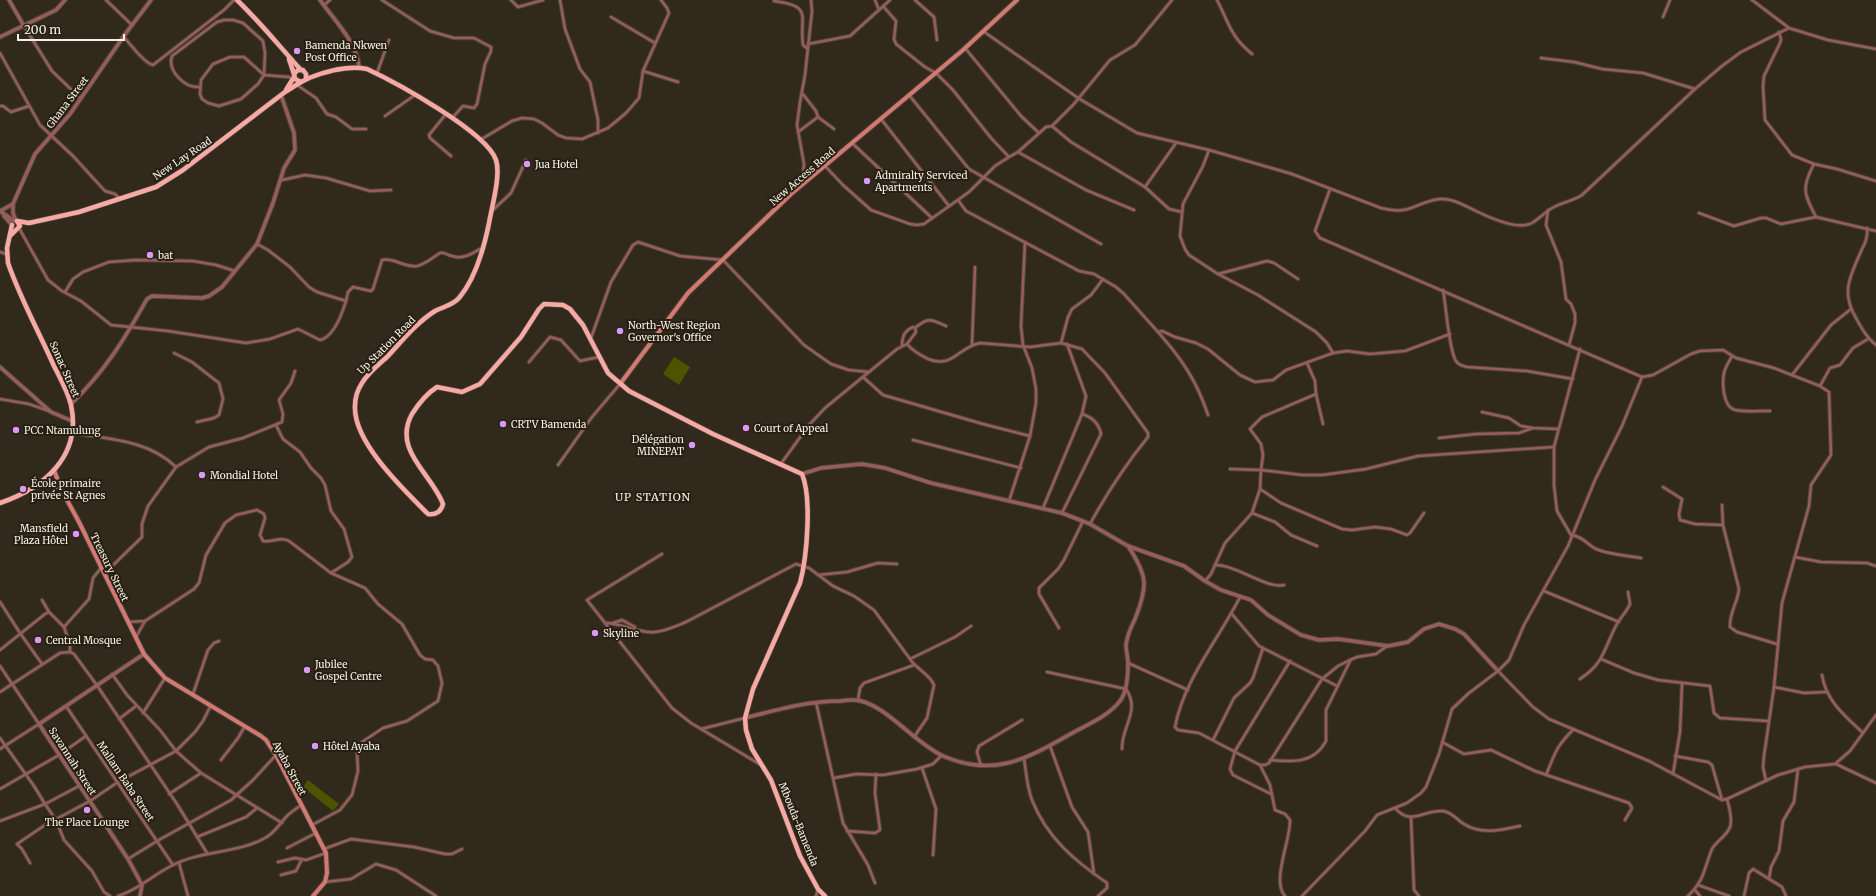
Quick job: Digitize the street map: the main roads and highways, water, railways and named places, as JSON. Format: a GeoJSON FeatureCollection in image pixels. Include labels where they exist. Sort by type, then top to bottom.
{"type":"FeatureCollection","features":[{"type":"Feature","properties":{"kind":"highway"},"geometry":{"type":"LineString","coordinates":[[237,0],[268,30],[288,57],[306,74],[306,79]]}},
{"type":"Feature","properties":{"kind":"highway"},"geometry":{"type":"LineString","coordinates":[[288,57],[294,77],[299,83]]}},
{"type":"Feature","properties":{"kind":"highway","name":"Up Station Road"},"geometry":{"type":"LineString","coordinates":[[323,72],[359,68],[377,73],[453,118],[480,140],[497,160],[498,170],[491,211],[482,248],[475,269],[459,299],[435,312],[408,333],[362,382],[356,399],[355,407],[357,420],[362,433],[373,453],[392,477],[428,514],[434,515],[438,512],[443,504],[411,453],[407,440],[406,428],[408,420],[419,402],[437,387],[462,392],[480,384],[521,338],[539,309],[544,304],[554,303],[563,305],[570,309],[583,325],[608,373],[620,384],[641,398],[713,434],[780,465],[795,469],[802,474],[806,482],[807,502],[805,566],[800,583],[782,625]]}},
{"type":"Feature","properties":{"kind":"highway"},"geometry":{"type":"LineString","coordinates":[[302,70],[312,73],[323,72]]}},
{"type":"Feature","properties":{"kind":"highway"},"geometry":{"type":"LineString","coordinates":[[283,93],[294,77],[302,70]]}},
{"type":"Feature","properties":{"kind":"highway"},"geometry":{"type":"LineString","coordinates":[[283,93],[306,79],[323,72]]}},
{"type":"Feature","properties":{"kind":"highway","name":"New Lay Road"},"geometry":{"type":"LineString","coordinates":[[29,223],[78,212],[167,182],[239,129],[283,93]]}},
{"type":"Feature","properties":{"kind":"highway"},"geometry":{"type":"LineString","coordinates":[[14,223],[29,223]]}},
{"type":"Feature","properties":{"kind":"highway"},"geometry":{"type":"LineString","coordinates":[[14,223],[20,223],[18,228]]}},
{"type":"Feature","properties":{"kind":"highway","name":"Sonac Street"},"geometry":{"type":"LineString","coordinates":[[0,503],[31,489],[46,479],[65,454],[73,433],[71,404],[12,275],[6,254],[9,237],[14,223]]}},
{"type":"Feature","properties":{"kind":"highway"},"geometry":{"type":"LineString","coordinates":[[9,237],[18,228],[29,223]]}},
{"type":"Feature","properties":{"kind":"highway","name":"Mbouda-Bamenda"},"geometry":{"type":"LineString","coordinates":[[782,625],[752,689],[745,718],[749,740],[761,766],[771,780],[800,856],[818,889],[825,896]]}},
{"type":"Feature","properties":{"kind":"main road","name":"New Access Road"},"geometry":{"type":"LineString","coordinates":[[620,384],[688,293],[791,194],[936,73],[1017,0]]}},
{"type":"Feature","properties":{"kind":"main road","name":"Treasury Street"},"geometry":{"type":"LineString","coordinates":[[54,470],[61,489],[79,522],[144,654]]}},
{"type":"Feature","properties":{"kind":"main road","name":"Treasury Street"},"geometry":{"type":"LineString","coordinates":[[46,479],[61,489]]}},
{"type":"Feature","properties":{"kind":"main road","name":"Ayaba Street"},"geometry":{"type":"LineString","coordinates":[[144,654],[165,678],[246,725],[266,740],[276,755],[325,851],[327,873],[325,882],[313,896]]}},
{"type":"Feature","properties":{"kind":"place","name":"Bamenda Nkwen Post Office"},"geometry":{"type":"Point","coordinates":[297,51]}},
{"type":"Feature","properties":{"kind":"place","name":"Jua Hotel"},"geometry":{"type":"Point","coordinates":[527,164]}},
{"type":"Feature","properties":{"kind":"place","name":"Admiralty Serviced Apartments"},"geometry":{"type":"Point","coordinates":[867,181]}},
{"type":"Feature","properties":{"kind":"place","name":"bat"},"geometry":{"type":"Point","coordinates":[150,255]}},
{"type":"Feature","properties":{"kind":"place","name":"North-West Region Governor's Office"},"geometry":{"type":"Point","coordinates":[620,331]}},
{"type":"Feature","properties":{"kind":"place","name":"CRTV Bamenda"},"geometry":{"type":"Point","coordinates":[503,424]}},
{"type":"Feature","properties":{"kind":"place","name":"Court of Appeal"},"geometry":{"type":"Point","coordinates":[746,428]}},
{"type":"Feature","properties":{"kind":"place","name":"PCC Ntamulung"},"geometry":{"type":"Point","coordinates":[16,430]}},
{"type":"Feature","properties":{"kind":"place","name":"Délégation MINEPAT"},"geometry":{"type":"Point","coordinates":[692,445]}},
{"type":"Feature","properties":{"kind":"place","name":"Mondial Hotel"},"geometry":{"type":"Point","coordinates":[202,475]}},
{"type":"Feature","properties":{"kind":"place","name":"École primaire privée St Agnes"},"geometry":{"type":"Point","coordinates":[23,489]}},
{"type":"Feature","properties":{"kind":"place","name":"Mansfield Plaza Hôtel"},"geometry":{"type":"Point","coordinates":[76,534]}},
{"type":"Feature","properties":{"kind":"place","name":"Skyline"},"geometry":{"type":"Point","coordinates":[595,633]}},
{"type":"Feature","properties":{"kind":"place","name":"Central Mosque"},"geometry":{"type":"Point","coordinates":[38,640]}},
{"type":"Feature","properties":{"kind":"place","name":"Jubilee Gospel Centre"},"geometry":{"type":"Point","coordinates":[307,670]}},
{"type":"Feature","properties":{"kind":"place","name":"Hôtel Ayaba"},"geometry":{"type":"Point","coordinates":[315,746]}},
{"type":"Feature","properties":{"kind":"place","name":"The Place Lounge"},"geometry":{"type":"Point","coordinates":[87,810]}},
{"type":"Feature","properties":{"kind":"district","name":"UP STATION"},"geometry":{"type":"Point","coordinates":[653,497]}}]}
